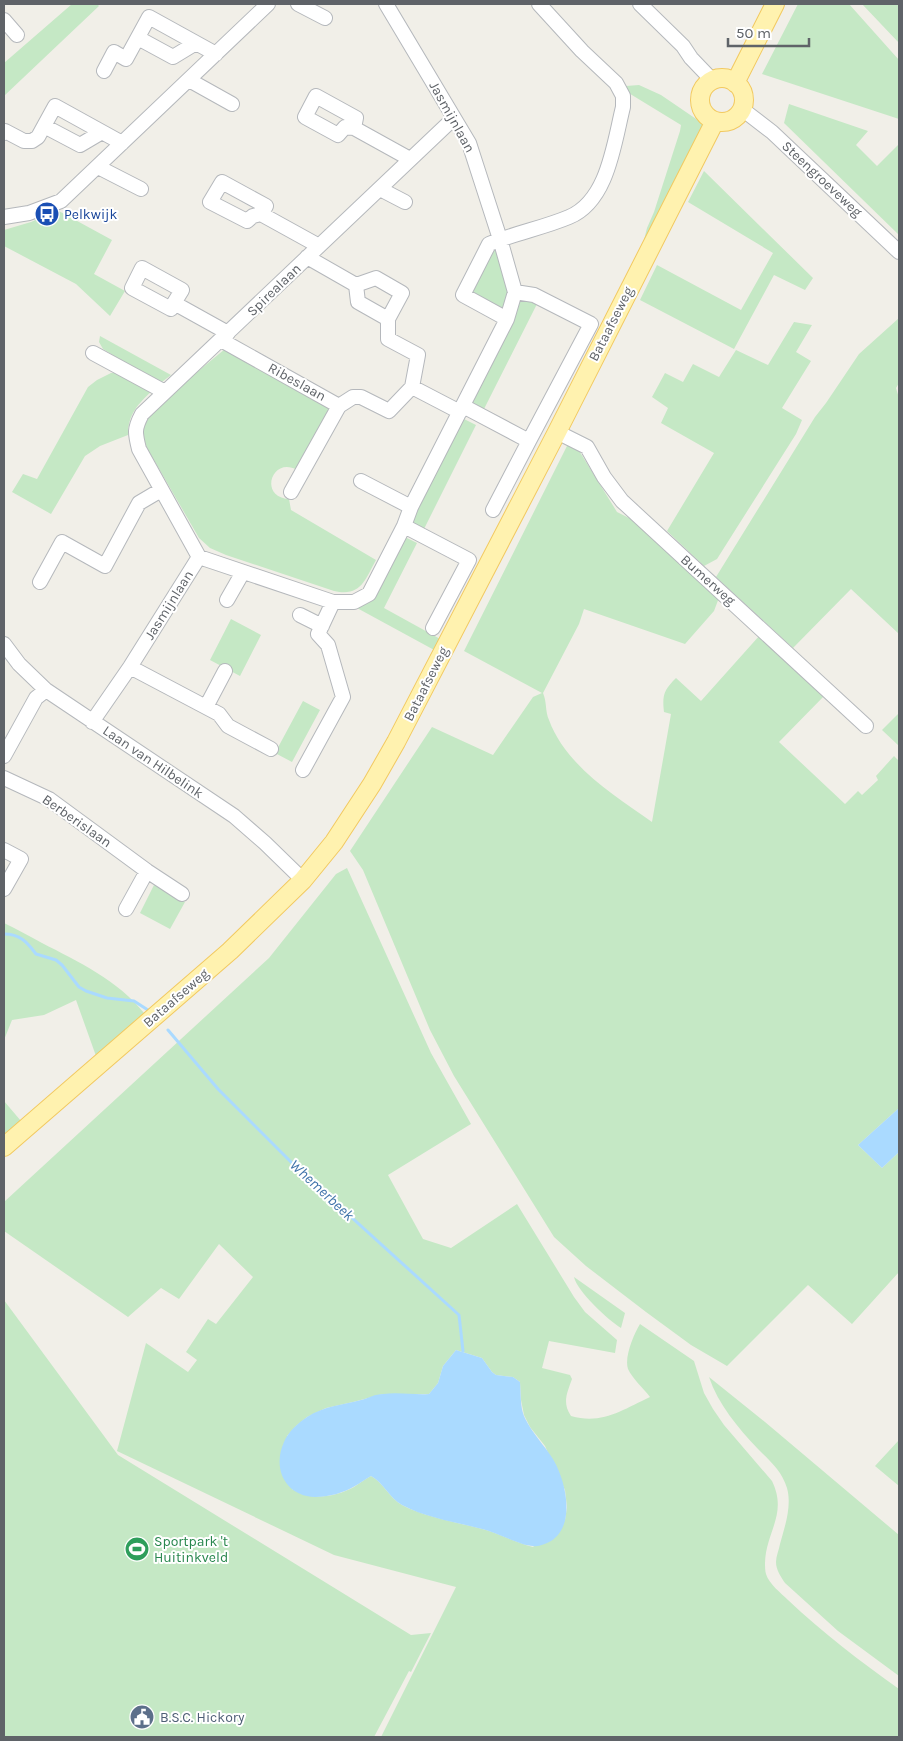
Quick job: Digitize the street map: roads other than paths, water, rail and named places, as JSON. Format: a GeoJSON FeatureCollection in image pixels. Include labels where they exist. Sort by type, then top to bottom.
{"type":"FeatureCollection","features":[{"type":"Feature","properties":{"kind":"main road"},"geometry":{"type":"LineString","coordinates":[[735,83],[774,4]]}},
{"type":"Feature","properties":{"kind":"main road"},"geometry":{"type":"LineString","coordinates":[[723,78],[735,83],[742,92],[744,103],[742,109],[733,119],[727,122],[715,121],[707,116],[702,110],[700,102],[704,88],[713,81],[723,78]]}},
{"type":"Feature","properties":{"kind":"main road","name":"Bataafseweg"},"geometry":{"type":"LineString","coordinates":[[4,1148],[230,951],[303,880],[334,842],[372,784],[396,742],[557,432],[715,121]]}},
{"type":"Feature","properties":{"kind":"street"},"geometry":{"type":"LineString","coordinates":[[4,217],[29,213],[61,201],[268,4]]}},
{"type":"Feature","properties":{"kind":"street"},"geometry":{"type":"LineString","coordinates":[[298,4],[325,18]]}},
{"type":"Feature","properties":{"kind":"street","name":"Jasmijnlaan"},"geometry":{"type":"LineString","coordinates":[[92,722],[130,667],[199,557],[333,602],[354,602],[369,594],[507,319],[515,292],[469,143],[386,4]]}},
{"type":"Feature","properties":{"kind":"street"},"geometry":{"type":"LineString","coordinates":[[507,319],[463,295],[489,244],[571,216],[584,207],[605,180],[623,107],[623,96],[616,83],[582,51],[538,4]]}},
{"type":"Feature","properties":{"kind":"street"},"geometry":{"type":"LineString","coordinates":[[640,4],[683,46],[691,58],[713,81]]}},
{"type":"Feature","properties":{"kind":"street"},"geometry":{"type":"LineString","coordinates":[[104,71],[114,52],[126,58],[149,18],[216,54]]}},
{"type":"Feature","properties":{"kind":"street"},"geometry":{"type":"LineString","coordinates":[[4,20],[17,35]]}},
{"type":"Feature","properties":{"kind":"street"},"geometry":{"type":"LineString","coordinates":[[138,38],[173,57],[196,43]]}},
{"type":"Feature","properties":{"kind":"street"},"geometry":{"type":"LineString","coordinates":[[188,80],[232,104]]}},
{"type":"Feature","properties":{"kind":"street"},"geometry":{"type":"LineString","coordinates":[[4,133],[5,131],[24,141],[32,142],[38,137],[55,106],[122,143]]}},
{"type":"Feature","properties":{"kind":"street","name":"Steengroeveweg"},"geometry":{"type":"LineString","coordinates":[[742,109],[772,132],[899,252]]}},
{"type":"Feature","properties":{"kind":"street","name":"Spirealaan"},"geometry":{"type":"LineString","coordinates":[[199,557],[139,449],[135,434],[136,426],[142,414],[454,118]]}},
{"type":"Feature","properties":{"kind":"street"},"geometry":{"type":"LineString","coordinates":[[44,126],[80,145],[102,132]]}},
{"type":"Feature","properties":{"kind":"street"},"geometry":{"type":"LineString","coordinates":[[354,128],[410,159]]}},
{"type":"Feature","properties":{"kind":"street"},"geometry":{"type":"LineString","coordinates":[[98,167],[141,189]]}},
{"type":"Feature","properties":{"kind":"street"},"geometry":{"type":"LineString","coordinates":[[380,188],[405,202]]}},
{"type":"Feature","properties":{"kind":"street"},"geometry":{"type":"LineString","coordinates":[[261,214],[318,246]]}},
{"type":"Feature","properties":{"kind":"street"},"geometry":{"type":"LineString","coordinates":[[307,257],[356,285],[376,278],[402,293],[388,319],[388,339],[418,355],[412,387],[389,410],[361,397],[353,397],[339,406]]}},
{"type":"Feature","properties":{"kind":"street"},"geometry":{"type":"LineString","coordinates":[[356,285],[358,302],[388,319]]}},
{"type":"Feature","properties":{"kind":"street"},"geometry":{"type":"LineString","coordinates":[[493,510],[591,324],[534,295],[515,292]]}},
{"type":"Feature","properties":{"kind":"street"},"geometry":{"type":"LineString","coordinates":[[174,302],[225,337]]}},
{"type":"Feature","properties":{"kind":"street","name":"Ribeslaan"},"geometry":{"type":"LineString","coordinates":[[225,337],[339,406],[291,492]]}},
{"type":"Feature","properties":{"kind":"street"},"geometry":{"type":"LineString","coordinates":[[93,353],[165,392]]}},
{"type":"Feature","properties":{"kind":"street"},"geometry":{"type":"LineString","coordinates":[[412,387],[529,441]]}},
{"type":"Feature","properties":{"kind":"street","name":"Bumerweg"},"geometry":{"type":"LineString","coordinates":[[557,432],[587,447],[604,477],[622,501],[866,726]]}},
{"type":"Feature","properties":{"kind":"street"},"geometry":{"type":"LineString","coordinates":[[361,481],[411,507]]}},
{"type":"Feature","properties":{"kind":"street"},"geometry":{"type":"LineString","coordinates":[[40,582],[62,542],[105,566],[139,503],[161,490]]}},
{"type":"Feature","properties":{"kind":"street"},"geometry":{"type":"LineString","coordinates":[[404,526],[469,560],[433,628]]}},
{"type":"Feature","properties":{"kind":"street"},"geometry":{"type":"LineString","coordinates":[[227,600],[243,572]]}},
{"type":"Feature","properties":{"kind":"street"},"geometry":{"type":"LineString","coordinates":[[303,770],[343,697],[328,644],[318,634],[333,602]]}},
{"type":"Feature","properties":{"kind":"street"},"geometry":{"type":"LineString","coordinates":[[300,615],[322,626]]}},
{"type":"Feature","properties":{"kind":"street","name":"Laan van Hilbelink"},"geometry":{"type":"LineString","coordinates":[[4,644],[19,664],[46,690],[234,816],[303,880]]}},
{"type":"Feature","properties":{"kind":"street"},"geometry":{"type":"LineString","coordinates":[[130,667],[219,714],[228,726],[271,749]]}},
{"type":"Feature","properties":{"kind":"street"},"geometry":{"type":"LineString","coordinates":[[206,707],[225,671]]}},
{"type":"Feature","properties":{"kind":"street"},"geometry":{"type":"LineString","coordinates":[[4,756],[36,698],[46,690]]}},
{"type":"Feature","properties":{"kind":"street","name":"Berberislaan"},"geometry":{"type":"LineString","coordinates":[[4,778],[49,799],[147,871],[182,894]]}},
{"type":"Feature","properties":{"kind":"street"},"geometry":{"type":"LineString","coordinates":[[4,850],[21,859],[4,889]]}},
{"type":"Feature","properties":{"kind":"street"},"geometry":{"type":"LineString","coordinates":[[126,908],[147,871]]}},
{"type":"Feature","properties":{"kind":"water"},"geometry":{"type":"Polygon","coordinates":[[[899,1108],[899,1152],[882,1168],[858,1145],[899,1108]]]}},
{"type":"Feature","properties":{"kind":"water"},"geometry":{"type":"Polygon","coordinates":[[[456,1350],[482,1358],[496,1375],[513,1377],[520,1382],[521,1404],[524,1416],[532,1431],[557,1466],[565,1492],[565,1520],[558,1535],[551,1541],[540,1546],[528,1545],[488,1531],[421,1513],[397,1502],[380,1482],[371,1476],[346,1491],[325,1496],[305,1495],[296,1492],[289,1486],[281,1471],[281,1452],[288,1435],[300,1422],[320,1410],[377,1395],[395,1393],[429,1394],[438,1383],[443,1366],[456,1350]]]}},
{"type":"Feature","properties":{"kind":"waterway","name":"Whemerbeek"},"geometry":{"type":"LineString","coordinates":[[4,934],[19,937],[36,954],[56,960],[79,987],[86,991],[107,998],[134,1001],[151,1012]]}},
{"type":"Feature","properties":{"kind":"waterway","name":"Whemerbeek"},"geometry":{"type":"LineString","coordinates":[[168,1030],[218,1089],[295,1166],[459,1315],[463,1351]]}},
{"type":"Feature","properties":{"kind":"place","name":"Pelkwijk"},"geometry":{"type":"Point","coordinates":[47,214]}},
{"type":"Feature","properties":{"kind":"place","name":"Sportpark 't Huitinkveld"},"geometry":{"type":"Point","coordinates":[137,1549]}},
{"type":"Feature","properties":{"kind":"place","name":"B.S.C. Hickory"},"geometry":{"type":"Point","coordinates":[142,1717]}}]}
